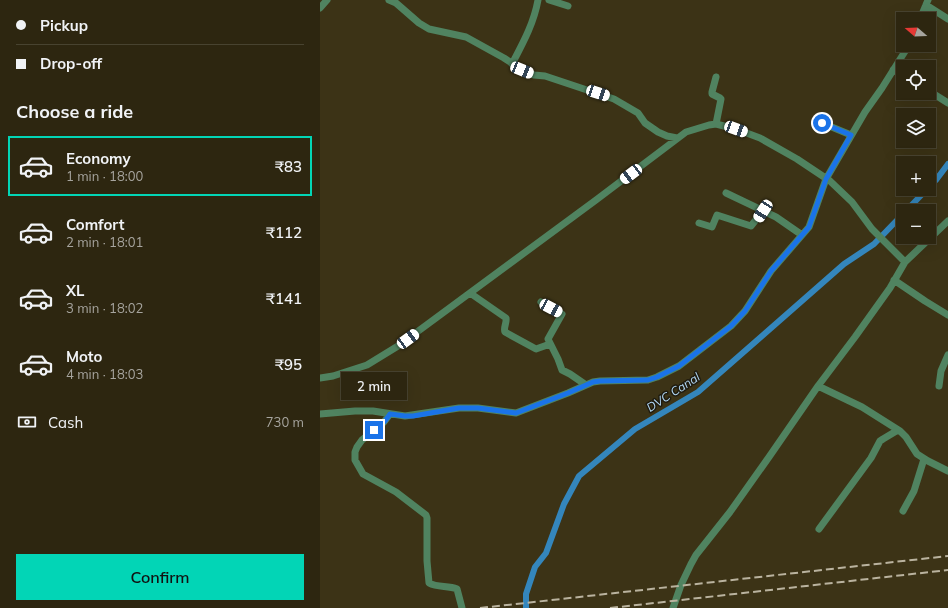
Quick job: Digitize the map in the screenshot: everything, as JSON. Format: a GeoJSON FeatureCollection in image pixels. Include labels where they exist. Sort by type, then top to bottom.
{"type":"FeatureCollection","features":[{"type":"Feature","properties":{"kind":"street"},"geometry":{"type":"LineString","coordinates":[[320,8],[327,0]]}},
{"type":"Feature","properties":{"kind":"street"},"geometry":{"type":"LineString","coordinates":[[390,0],[429,29],[466,38],[534,75],[545,76],[614,99],[638,113],[644,122],[658,132],[677,138]]}},
{"type":"Feature","properties":{"kind":"street"},"geometry":{"type":"LineString","coordinates":[[512,64],[529,32],[536,12],[538,0]]}},
{"type":"Feature","properties":{"kind":"street"},"geometry":{"type":"LineString","coordinates":[[550,0],[568,6]]}},
{"type":"Feature","properties":{"kind":"street"},"geometry":{"type":"LineString","coordinates":[[923,12],[927,2],[948,19]]}},
{"type":"Feature","properties":{"kind":"street"},"geometry":{"type":"LineString","coordinates":[[320,414],[355,410],[413,416],[459,408],[478,408],[516,413],[586,385],[600,381],[648,380],[679,366],[731,326],[748,306],[771,271],[809,227],[826,179],[864,112],[882,88],[905,52]]}},
{"type":"Feature","properties":{"kind":"street"},"geometry":{"type":"LineString","coordinates":[[716,77],[712,93],[721,98],[716,124]]}},
{"type":"Feature","properties":{"kind":"street"},"geometry":{"type":"LineString","coordinates":[[936,95],[948,102]]}},
{"type":"Feature","properties":{"kind":"street"},"geometry":{"type":"LineString","coordinates":[[822,123],[851,135]]}},
{"type":"Feature","properties":{"kind":"street"},"geometry":{"type":"LineString","coordinates":[[320,378],[332,376],[367,365],[398,346],[470,294],[677,138],[686,132],[709,125],[716,124],[736,129],[760,138],[797,159],[830,181],[852,202],[872,229],[905,262]]}},
{"type":"Feature","properties":{"kind":"street"},"geometry":{"type":"LineString","coordinates":[[726,193],[778,218],[802,235]]}},
{"type":"Feature","properties":{"kind":"street"},"geometry":{"type":"LineString","coordinates":[[698,223],[712,227],[717,216],[751,226],[763,211]]}},
{"type":"Feature","properties":{"kind":"street"},"geometry":{"type":"LineString","coordinates":[[673,608],[681,585],[696,555],[765,464],[818,386],[890,288],[905,262],[948,220]]}},
{"type":"Feature","properties":{"kind":"street"},"geometry":{"type":"LineString","coordinates":[[894,280],[948,315]]}},
{"type":"Feature","properties":{"kind":"street"},"geometry":{"type":"LineString","coordinates":[[470,294],[506,318],[505,332],[536,349],[550,344]]}},
{"type":"Feature","properties":{"kind":"street"},"geometry":{"type":"LineString","coordinates":[[541,302],[562,314],[548,338],[562,370],[586,385]]}},
{"type":"Feature","properties":{"kind":"street"},"geometry":{"type":"LineString","coordinates":[[939,386],[941,371],[948,355]]}},
{"type":"Feature","properties":{"kind":"street"},"geometry":{"type":"LineString","coordinates":[[818,386],[862,407],[898,430],[906,437],[917,454],[924,459],[948,470]]}},
{"type":"Feature","properties":{"kind":"street"},"geometry":{"type":"LineString","coordinates":[[390,414],[384,422],[362,440],[355,452],[355,460],[364,474],[396,492],[426,515],[428,523],[427,561],[429,583],[436,586],[458,589],[462,608]]}},
{"type":"Feature","properties":{"kind":"street"},"geometry":{"type":"LineString","coordinates":[[819,529],[871,458],[880,441],[898,430]]}},
{"type":"Feature","properties":{"kind":"street"},"geometry":{"type":"LineString","coordinates":[[903,511],[914,491],[924,459]]}},
{"type":"Feature","properties":{"kind":"waterway","name":"DVC Canal"},"geometry":{"type":"LineString","coordinates":[[936,180],[948,164]]}},
{"type":"Feature","properties":{"kind":"waterway","name":"DVC Canal"},"geometry":{"type":"LineString","coordinates":[[913,204],[920,196]]}},
{"type":"Feature","properties":{"kind":"waterway","name":"DVC Canal"},"geometry":{"type":"LineString","coordinates":[[526,608],[526,594],[535,567],[546,553],[564,504],[579,476],[635,429],[698,392],[844,264],[874,244],[896,221]]}},
{"type":"Feature","properties":{"kind":"railway"},"geometry":{"type":"LineString","coordinates":[[480,608],[948,556]]}},
{"type":"Feature","properties":{"kind":"railway"},"geometry":{"type":"LineString","coordinates":[[610,608],[948,570]]}},
{"type":"Feature","properties":{"kind":"route"},"geometry":{"type":"LineString","coordinates":[[374,430],[385,421],[390,414],[413,416],[459,408],[482,408],[516,413],[593,382],[648,380],[679,366],[731,326],[745,311],[768,275],[782,257],[809,227],[826,179],[851,135],[835,127],[822,123]]}}]}
